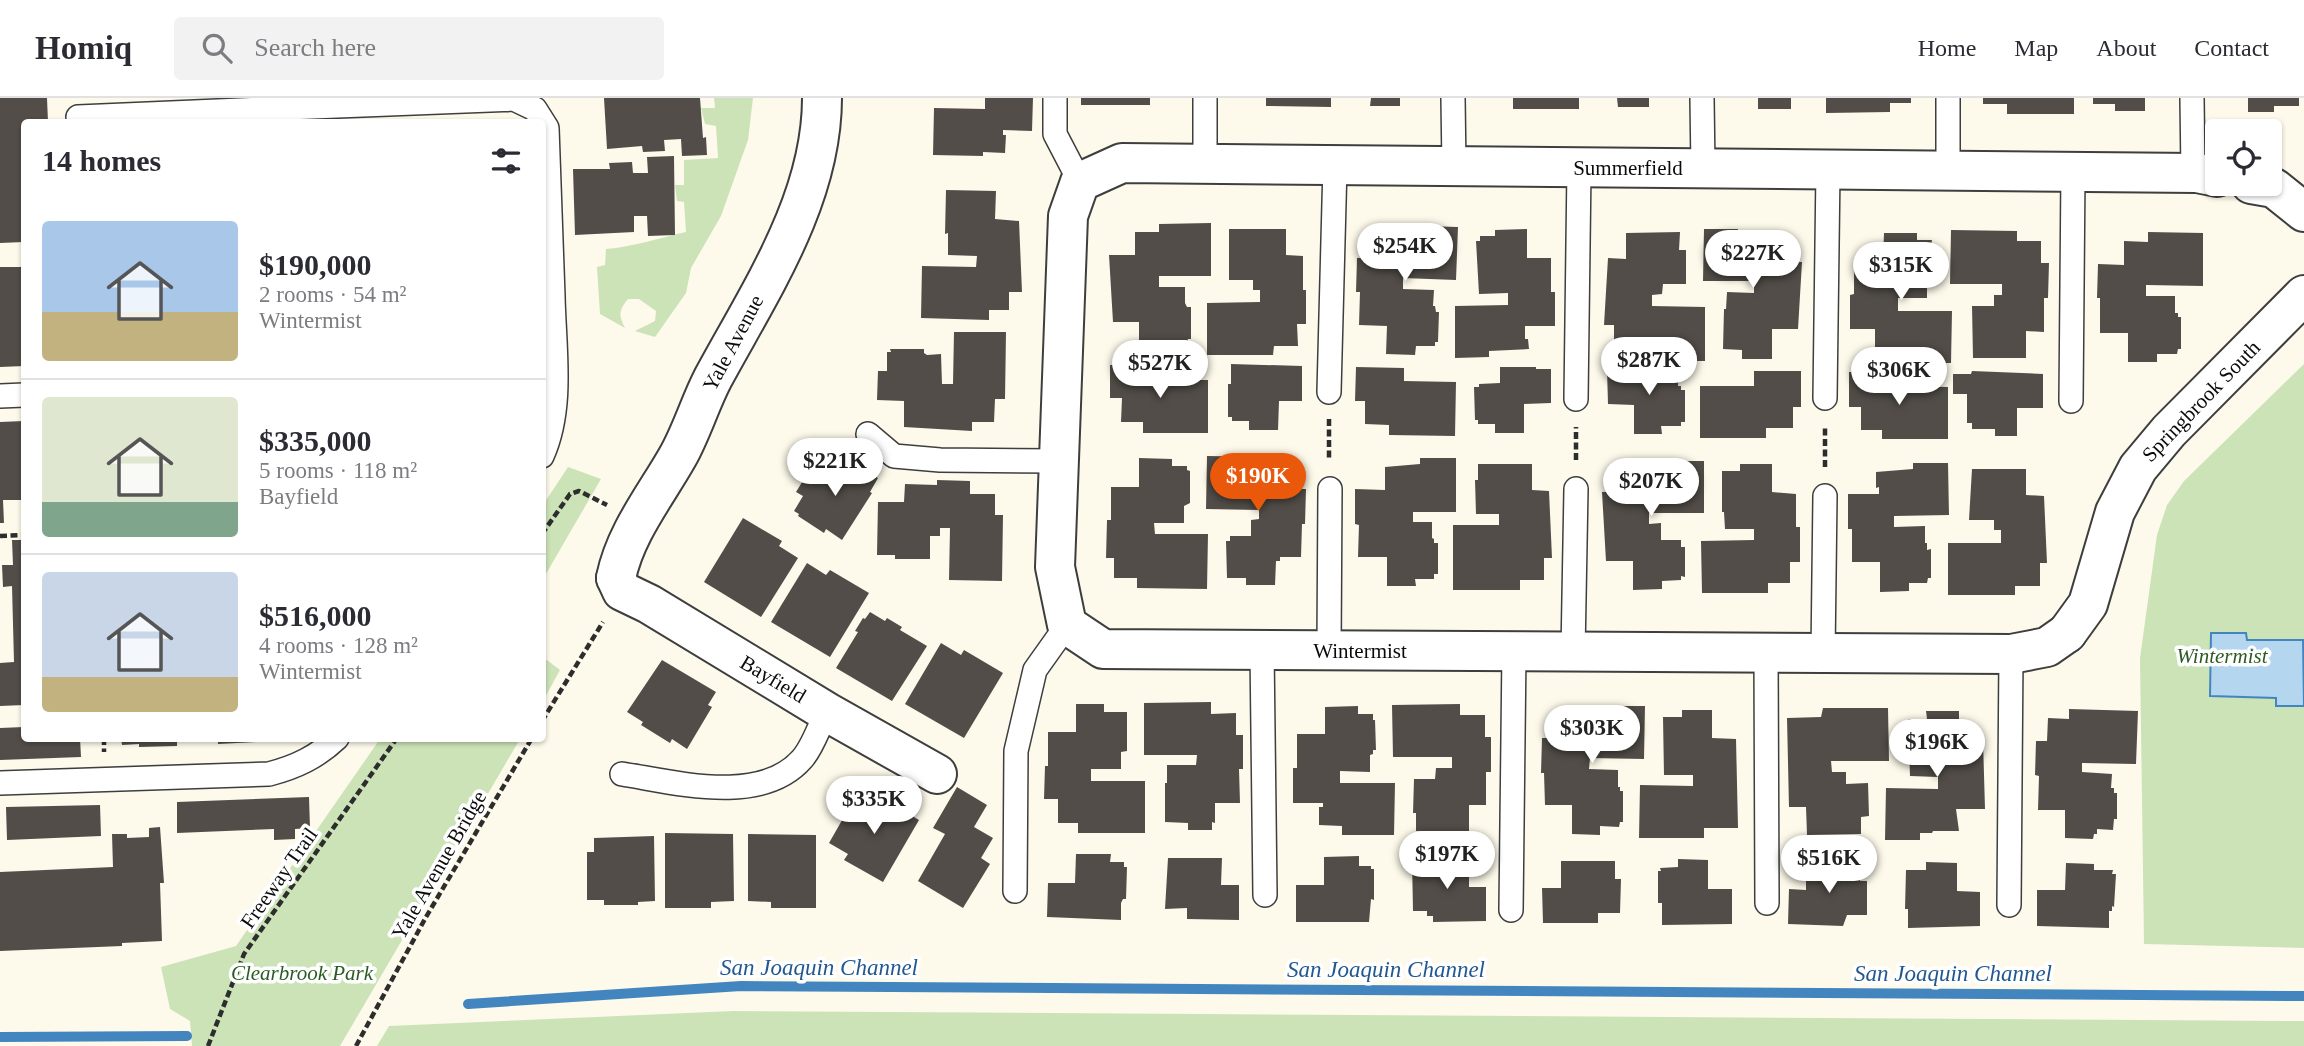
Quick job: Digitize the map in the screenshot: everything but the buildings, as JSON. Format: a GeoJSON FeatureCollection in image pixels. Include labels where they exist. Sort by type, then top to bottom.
{"type":"FeatureCollection","features":[{"type":"Feature","properties":{"kind":"street","name":"Yale Avenue"},"geometry":{"type":"LineString","coordinates":[[619,585],[621,554],[680,452],[700,403],[779,258],[807,188],[822,124],[822,98]]}},
{"type":"Feature","properties":{"kind":"street","name":"Summerfield"},"geometry":{"type":"LineString","coordinates":[[1074,199],[1122,163],[2205,175]]}},
{"type":"Feature","properties":{"kind":"street"},"geometry":{"type":"LineString","coordinates":[[2282,194],[2304,212]]}},
{"type":"Feature","properties":{"kind":"street"},"geometry":{"type":"LineString","coordinates":[[1066,625],[1055,567],[1074,199]]}},
{"type":"Feature","properties":{"kind":"street","name":"Springbrook South"},"geometry":{"type":"LineString","coordinates":[[2067,633],[2088,604],[2115,512],[2138,468],[2169,431],[2304,295]]}},
{"type":"Feature","properties":{"kind":"street","name":"Bayfield"},"geometry":{"type":"LineString","coordinates":[[619,585],[827,712],[937,774]]}},
{"type":"Feature","properties":{"kind":"street","name":"Wintermist"},"geometry":{"type":"LineString","coordinates":[[1066,625],[1103,649],[2011,654],[2046,646],[2067,633]]}},
{"type":"Feature","properties":{"kind":"lane"},"geometry":{"type":"LineString","coordinates":[[1055,98],[1055,134],[1074,199]]}},
{"type":"Feature","properties":{"kind":"lane"},"geometry":{"type":"LineString","coordinates":[[1205,98],[1205,164]]}},
{"type":"Feature","properties":{"kind":"lane"},"geometry":{"type":"LineString","coordinates":[[1453,98],[1454,167]]}},
{"type":"Feature","properties":{"kind":"lane"},"geometry":{"type":"LineString","coordinates":[[1702,98],[1703,168]]}},
{"type":"Feature","properties":{"kind":"lane"},"geometry":{"type":"LineString","coordinates":[[1948,98],[1948,171]]}},
{"type":"Feature","properties":{"kind":"lane"},"geometry":{"type":"LineString","coordinates":[[2192,98],[2205,175]]}},
{"type":"Feature","properties":{"kind":"lane"},"geometry":{"type":"LineString","coordinates":[[78,117],[287,115],[514,99],[535,109],[541,119]]}},
{"type":"Feature","properties":{"kind":"lane"},"geometry":{"type":"LineString","coordinates":[[546,126],[548,338],[555,399],[553,426],[546,445]]}},
{"type":"Feature","properties":{"kind":"lane"},"geometry":{"type":"LineString","coordinates":[[1329,392],[1335,165]]}},
{"type":"Feature","properties":{"kind":"lane"},"geometry":{"type":"LineString","coordinates":[[1576,399],[1579,168]]}},
{"type":"Feature","properties":{"kind":"lane"},"geometry":{"type":"LineString","coordinates":[[1825,398],[1828,170]]}},
{"type":"Feature","properties":{"kind":"lane"},"geometry":{"type":"LineString","coordinates":[[2071,401],[2073,172]]}},
{"type":"Feature","properties":{"kind":"lane"},"geometry":{"type":"LineString","coordinates":[[0,396],[21,395]]}},
{"type":"Feature","properties":{"kind":"lane"},"geometry":{"type":"LineString","coordinates":[[868,434],[894,456],[940,460],[1059,461]]}},
{"type":"Feature","properties":{"kind":"lane"},"geometry":{"type":"LineString","coordinates":[[1329,650],[1330,489]]}},
{"type":"Feature","properties":{"kind":"lane"},"geometry":{"type":"LineString","coordinates":[[1573,652],[1576,489]]}},
{"type":"Feature","properties":{"kind":"lane"},"geometry":{"type":"LineString","coordinates":[[1823,654],[1825,496]]}},
{"type":"Feature","properties":{"kind":"lane"},"geometry":{"type":"LineString","coordinates":[[1016,891],[1016,751],[1035,670],[1066,625]]}},
{"type":"Feature","properties":{"kind":"lane"},"geometry":{"type":"LineString","coordinates":[[1262,650],[1265,895]]}},
{"type":"Feature","properties":{"kind":"lane"},"geometry":{"type":"LineString","coordinates":[[1511,911],[1514,652]]}},
{"type":"Feature","properties":{"kind":"lane"},"geometry":{"type":"LineString","coordinates":[[1766,654],[1767,903]]}},
{"type":"Feature","properties":{"kind":"lane"},"geometry":{"type":"LineString","coordinates":[[2009,905],[2011,654]]}},
{"type":"Feature","properties":{"kind":"lane"},"geometry":{"type":"LineString","coordinates":[[622,774],[723,789],[781,777],[803,759],[827,712]]}},
{"type":"Feature","properties":{"kind":"lane"},"geometry":{"type":"LineString","coordinates":[[0,783],[269,774],[297,767],[324,751],[333,742]]}},
{"type":"Feature","properties":{"kind":"path"},"geometry":{"type":"LineString","coordinates":[[1329,392],[1330,489]]}},
{"type":"Feature","properties":{"kind":"path"},"geometry":{"type":"LineString","coordinates":[[1825,398],[1825,496]]}},
{"type":"Feature","properties":{"kind":"path"},"geometry":{"type":"LineString","coordinates":[[1576,399],[1576,489]]}},
{"type":"Feature","properties":{"kind":"path"},"geometry":{"type":"LineString","coordinates":[[546,528],[570,494],[579,491],[638,524]]}},
{"type":"Feature","properties":{"kind":"path"},"geometry":{"type":"LineString","coordinates":[[0,536],[21,535]]}},
{"type":"Feature","properties":{"kind":"path"},"geometry":{"type":"LineString","coordinates":[[546,714],[619,585]]}},
{"type":"Feature","properties":{"kind":"path","name":"Freeway Trail"},"geometry":{"type":"LineString","coordinates":[[208,1046],[244,954],[394,742]]}},
{"type":"Feature","properties":{"kind":"path","name":"Yale Avenue Bridge"},"geometry":{"type":"LineString","coordinates":[[356,1046],[426,917],[530,742]]}},
{"type":"Feature","properties":{"kind":"green space"},"geometry":{"type":"Polygon","coordinates":[[[714,98],[753,98],[748,140],[721,216],[691,268],[686,293],[655,337],[635,331],[655,321],[656,311],[639,299],[628,299],[623,306],[620,316],[625,328],[600,314],[597,267],[605,265],[606,249],[686,232],[684,202],[677,201],[675,185],[684,185],[684,160],[718,158],[716,126],[705,124],[701,108],[715,108],[714,98]]]}},
{"type":"Feature","properties":{"kind":"green space","name":"Wintermist"},"geometry":{"type":"Polygon","coordinates":[[[2304,364],[2304,948],[2144,944],[2140,658],[2157,535],[2167,505],[2184,481],[2304,364]]]}},
{"type":"Feature","properties":{"kind":"green space"},"geometry":{"type":"Polygon","coordinates":[[[568,467],[601,479],[546,574],[546,500],[568,467]]]}},
{"type":"Feature","properties":{"kind":"green space"},"geometry":{"type":"Polygon","coordinates":[[[546,659],[560,670],[546,696],[546,659]]]}},
{"type":"Feature","properties":{"kind":"green space","name":"Clearbrook Park"},"geometry":{"type":"Polygon","coordinates":[[[378,742],[518,742],[340,1046],[192,1046],[190,1021],[170,1009],[161,967],[236,946],[378,742]]]}},
{"type":"Feature","properties":{"kind":"green space","name":"Clearbrook Park"},"geometry":{"type":"Polygon","coordinates":[[[733,1011],[2304,1021],[2304,1046],[377,1046],[389,1026],[733,1011]]]}},
{"type":"Feature","properties":{"kind":"water"},"geometry":{"type":"Polygon","coordinates":[[[2211,633],[2246,633],[2247,640],[2303,640],[2304,706],[2276,706],[2276,698],[2210,696],[2211,633]]]}},
{"type":"Feature","properties":{"kind":"waterway","name":"San Joaquin Channel"},"geometry":{"type":"LineString","coordinates":[[468,1004],[741,986],[2304,996]]}},
{"type":"Feature","properties":{"kind":"waterway","name":"San Joaquin Channel"},"geometry":{"type":"LineString","coordinates":[[0,1037],[187,1036]]}}]}
